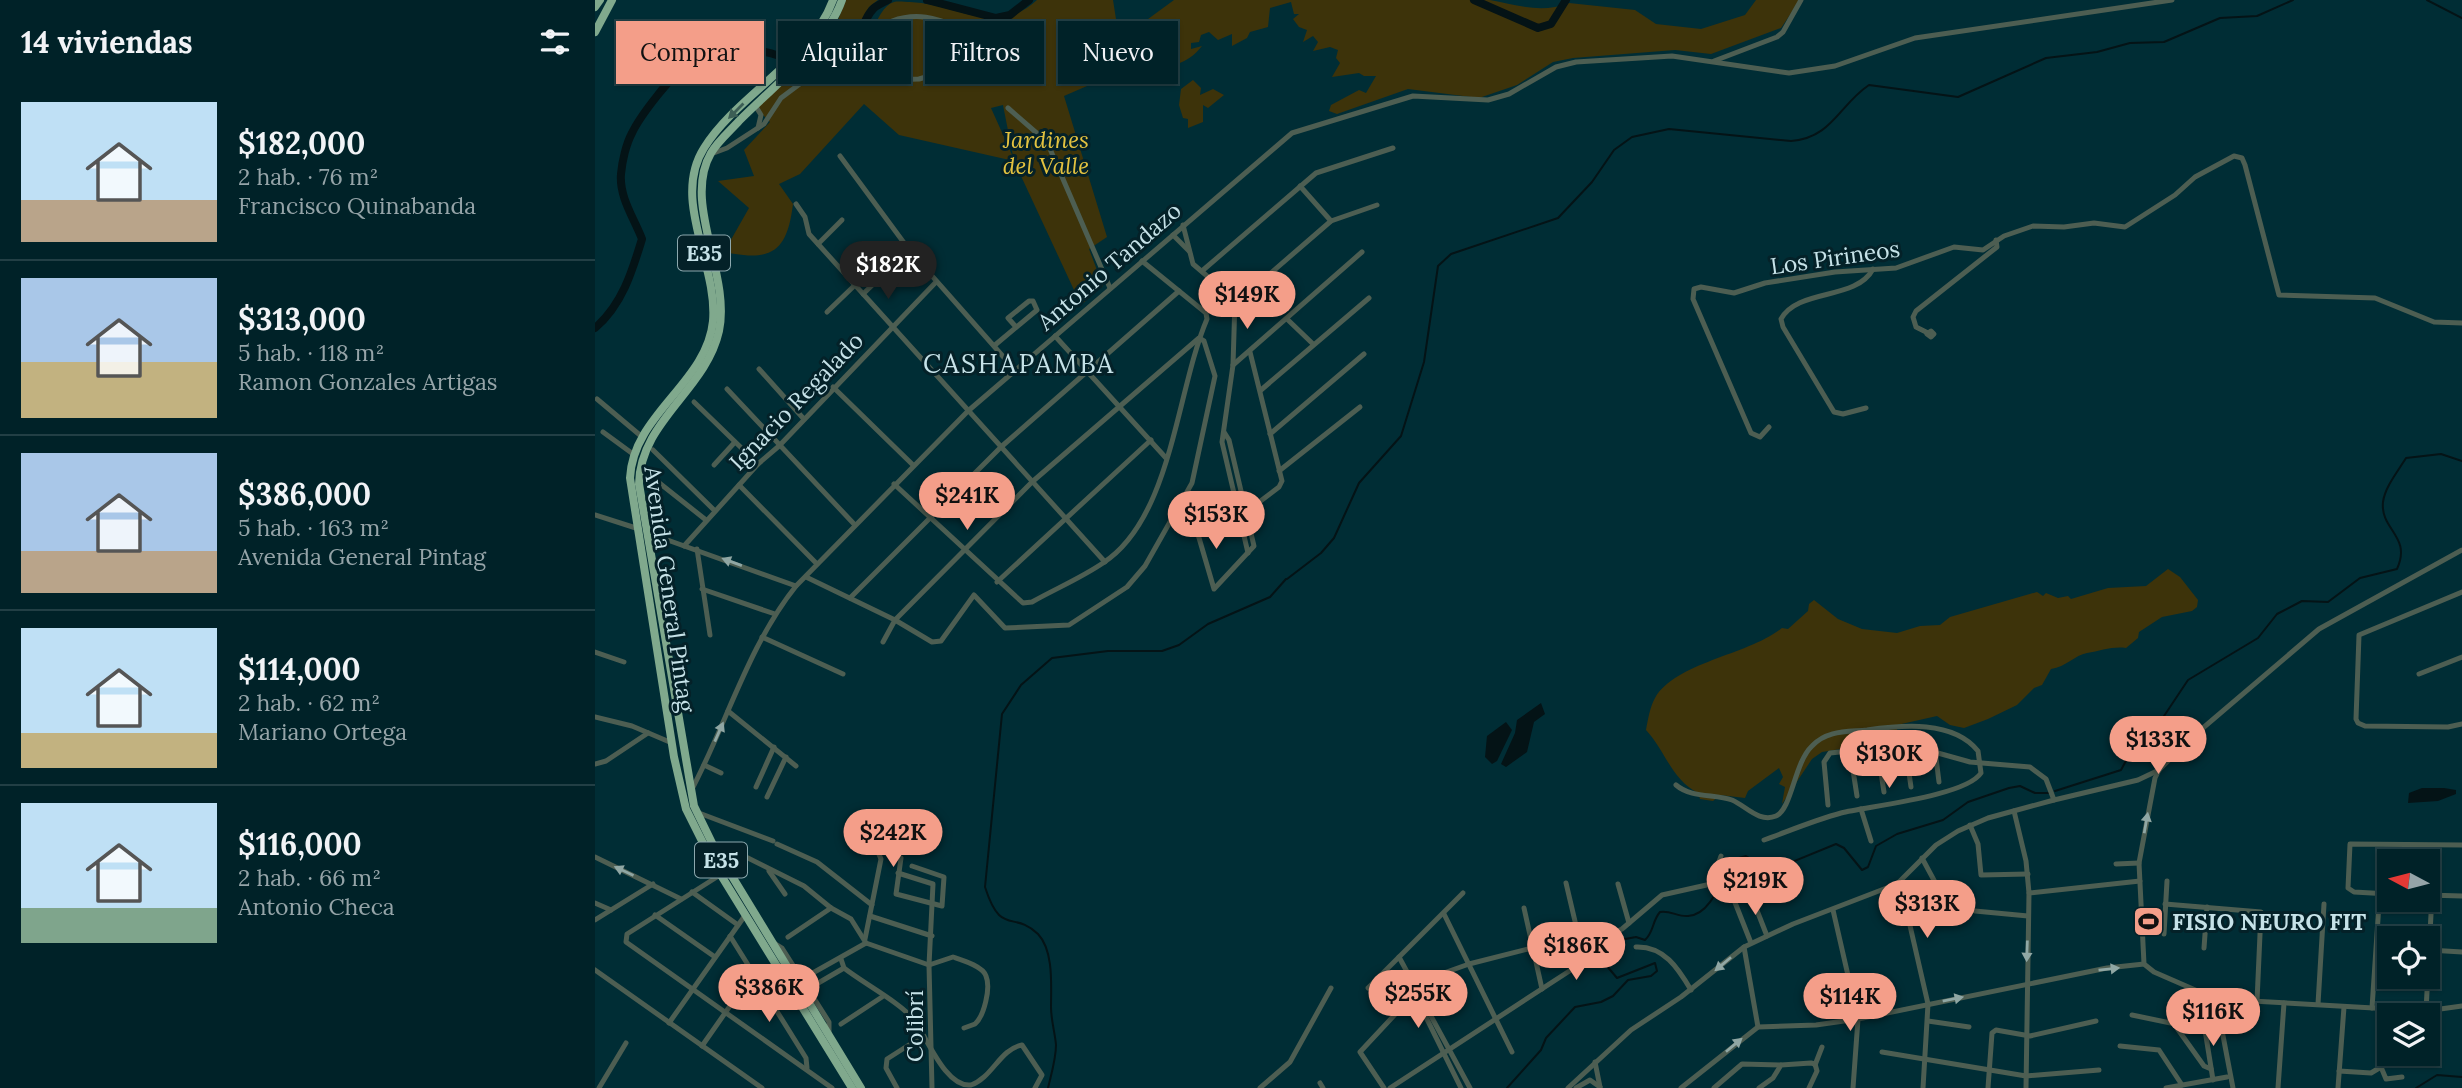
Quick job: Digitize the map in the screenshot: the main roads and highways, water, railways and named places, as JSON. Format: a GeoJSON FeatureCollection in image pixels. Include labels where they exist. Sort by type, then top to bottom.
{"type":"FeatureCollection","features":[{"type":"Feature","properties":{"kind":"highway"},"geometry":{"type":"LineString","coordinates":[[595,8],[600,0]]}},
{"type":"Feature","properties":{"kind":"highway"},"geometry":{"type":"LineString","coordinates":[[595,32],[612,0]]}},
{"type":"Feature","properties":{"kind":"highway","name":"Avenida General Pintag"},"geometry":{"type":"LineString","coordinates":[[823,21],[832,0]]}},
{"type":"Feature","properties":{"kind":"highway","name":"Avenida General Pintag"},"geometry":{"type":"LineString","coordinates":[[831,21],[842,0]]}},
{"type":"Feature","properties":{"kind":"highway","name":"Avenida General Pintag"},"geometry":{"type":"LineString","coordinates":[[778,75],[720,128],[697,163],[693,195],[712,290],[711,333],[700,357],[641,436],[633,454],[630,478],[690,794],[696,812],[713,845],[861,1088]]}},
{"type":"Feature","properties":{"kind":"highway","name":"Avenida General Pintag"},"geometry":{"type":"LineString","coordinates":[[778,78],[710,155],[703,172],[702,198],[720,285],[721,315],[718,334],[706,361],[644,451],[639,484],[642,531],[672,743],[686,809],[720,875],[747,914],[852,1088]]}},
{"type":"Feature","properties":{"kind":"waterway"},"geometry":{"type":"LineString","coordinates":[[595,328],[619,298],[630,276],[642,239],[622,191],[621,174],[626,148],[636,126],[666,85],[682,68],[695,60],[709,54],[731,51],[756,50],[813,66],[833,67],[842,63],[853,50],[868,15],[888,0]]}},
{"type":"Feature","properties":{"kind":"waterway"},"geometry":{"type":"LineString","coordinates":[[927,0],[996,18],[1010,15],[1029,0]]}},
{"type":"Feature","properties":{"kind":"waterway"},"geometry":{"type":"LineString","coordinates":[[1474,0],[1538,28],[1551,24],[1566,0]]}},
{"type":"Feature","properties":{"kind":"waterway"},"geometry":{"type":"LineString","coordinates":[[1287,579],[1321,553],[1334,538],[1359,483],[1401,436],[1424,362],[1438,266],[1451,254],[1558,218],[1592,182],[1614,150],[1632,137],[1669,129],[1791,141],[1805,139],[1826,127],[1869,85],[1958,97],[2046,58],[2097,52],[2130,43],[2164,42],[2220,18],[2257,16],[2293,0]]}},
{"type":"Feature","properties":{"kind":"waterway"},"geometry":{"type":"LineString","coordinates":[[2427,0],[2462,18]]}},
{"type":"Feature","properties":{"kind":"waterway"},"geometry":{"type":"LineString","coordinates":[[2055,791],[2121,770],[2141,733],[2162,719],[2188,680],[2258,638],[2277,614],[2302,601],[2328,602],[2360,578],[2397,569],[2401,549],[2383,512],[2384,496],[2392,479],[2406,458],[2441,454],[2462,461]]}},
{"type":"Feature","properties":{"kind":"waterway"},"geometry":{"type":"LineString","coordinates":[[1048,1088],[1056,1045],[1051,1012],[1051,969],[1047,950],[1038,934],[1029,927],[1002,918],[985,887],[1002,714],[1021,685],[1052,658],[1108,651],[1162,651],[1179,645],[1208,624],[1270,597],[1286,579]]}},
{"type":"Feature","properties":{"kind":"waterway"},"geometry":{"type":"LineString","coordinates":[[1507,1088],[1541,1050],[1546,1038],[1575,1007],[1601,1002],[1613,996],[1628,980],[1651,976],[1657,971],[1655,963],[1617,978],[1606,965],[1604,955],[1609,942],[1636,937],[1645,940],[1660,912],[1688,916],[1704,909],[1715,894],[1732,860],[1746,856],[1765,868],[1775,869],[1836,844],[1844,848],[1862,870],[1868,867],[1876,846],[1897,834],[1943,820],[1968,802],[2020,786],[2035,793],[2049,793]]}},
{"type":"Feature","properties":{"kind":"waterway"},"geometry":{"type":"LineString","coordinates":[[2416,1088],[2437,1075],[2462,1077]]}},
{"type":"Feature","properties":{"kind":"place","name":"FISIO NEURO FIT"},"geometry":{"type":"Point","coordinates":[2149,921]}},
{"type":"Feature","properties":{"kind":"district","name":"CASHAPAMBA"},"geometry":{"type":"Point","coordinates":[1019,363]}},
{"type":"Feature","properties":{"kind":"park label","name":"Jardines del Valle"},"geometry":{"type":"Point","coordinates":[1046,152]}}]}
